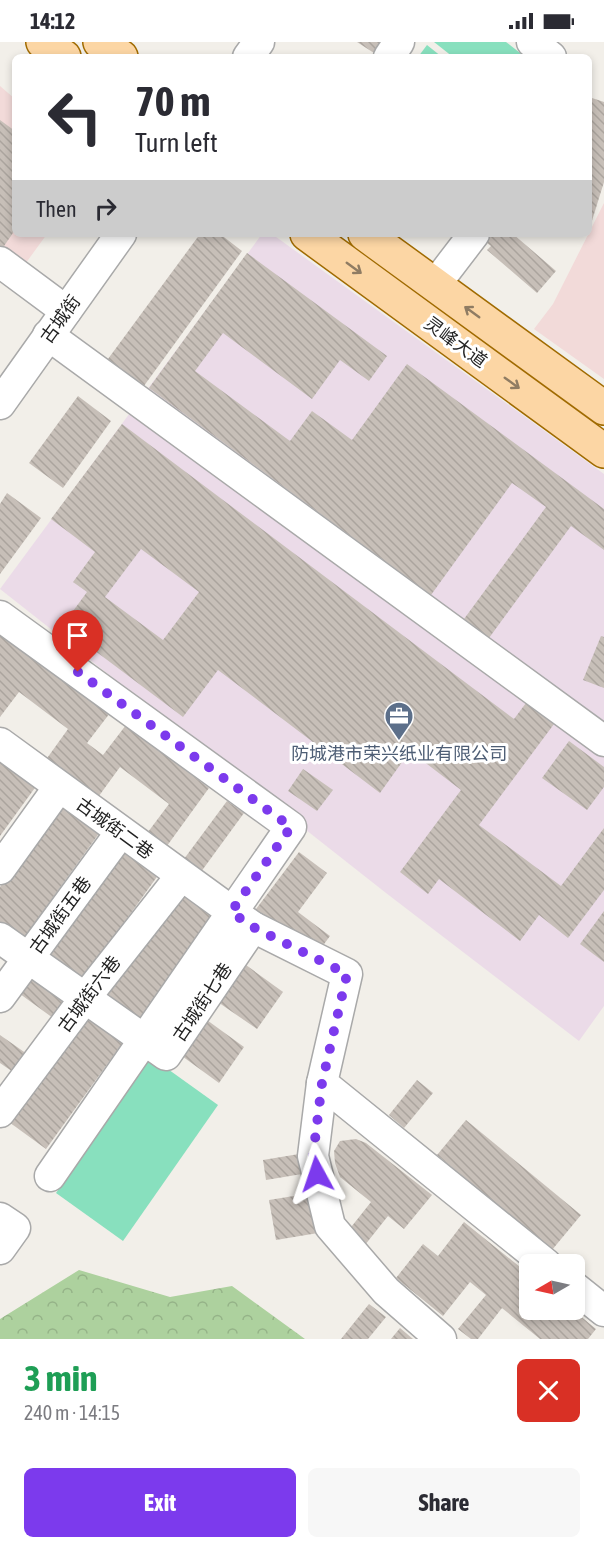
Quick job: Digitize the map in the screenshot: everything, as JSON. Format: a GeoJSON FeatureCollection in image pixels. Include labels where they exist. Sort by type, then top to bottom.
{"type":"FeatureCollection","features":[{"type":"Feature","properties":{"kind":"main road"},"geometry":{"type":"LineString","coordinates":[[44,42],[60,54]]}},
{"type":"Feature","properties":{"kind":"main road"},"geometry":{"type":"LineString","coordinates":[[100,42],[117,54]]}},
{"type":"Feature","properties":{"kind":"main road","name":"灵峰大道"},"geometry":{"type":"LineString","coordinates":[[311,237],[604,451]]}},
{"type":"Feature","properties":{"kind":"main road","name":"灵峰大道"},"geometry":{"type":"LineString","coordinates":[[369,237],[604,408]]}},
{"type":"Feature","properties":{"kind":"street"},"geometry":{"type":"LineString","coordinates":[[532,42],[547,54]]}},
{"type":"Feature","properties":{"kind":"street","name":"古城街"},"geometry":{"type":"LineString","coordinates":[[0,404],[119,237]]}},
{"type":"Feature","properties":{"kind":"street"},"geometry":{"type":"LineString","coordinates":[[435,285],[472,237]]}},
{"type":"Feature","properties":{"kind":"street"},"geometry":{"type":"LineString","coordinates":[[0,262],[66,311]]}},
{"type":"Feature","properties":{"kind":"street"},"geometry":{"type":"LineString","coordinates":[[48,335],[604,741]]}},
{"type":"Feature","properties":{"kind":"street","name":"古城街七巷"},"geometry":{"type":"LineString","coordinates":[[0,616],[291,827],[242,920],[144,1040],[50,1176]]}},
{"type":"Feature","properties":{"kind":"street","name":"古城街二巷"},"geometry":{"type":"LineString","coordinates":[[0,743],[242,920],[347,974],[322,1083]]}},
{"type":"Feature","properties":{"kind":"street"},"geometry":{"type":"LineString","coordinates":[[0,869],[59,787]]}},
{"type":"Feature","properties":{"kind":"street","name":"古城街五巷"},"geometry":{"type":"LineString","coordinates":[[0,997],[121,832]]}},
{"type":"Feature","properties":{"kind":"street","name":"古城街六巷"},"geometry":{"type":"LineString","coordinates":[[0,1112],[9,1081],[85,998],[181,876]]}},
{"type":"Feature","properties":{"kind":"street"},"geometry":{"type":"LineString","coordinates":[[0,938],[144,1040]]}},
{"type":"Feature","properties":{"kind":"street"},"geometry":{"type":"LineString","coordinates":[[322,1083],[534,1254]]}},
{"type":"Feature","properties":{"kind":"street"},"geometry":{"type":"LineString","coordinates":[[322,1083],[313,1156],[330,1226],[386,1291],[441,1339]]}},
{"type":"Feature","properties":{"kind":"street"},"geometry":{"type":"LineString","coordinates":[[0,1218],[15,1228],[0,1249]]}},
{"type":"Feature","properties":{"kind":"street"},"geometry":{"type":"LineString","coordinates":[[585,1296],[604,1311]]}},
{"type":"Feature","properties":{"kind":"shaded area"},"geometry":{"type":"Polygon","coordinates":[[[0,86],[12,96],[12,237],[45,237],[20,271],[0,257],[0,86]]]}},
{"type":"Feature","properties":{"kind":"shaded area"},"geometry":{"type":"Polygon","coordinates":[[[604,203],[604,379],[534,329],[553,304],[587,237],[592,237],[592,227],[604,203]]]}},
{"type":"Feature","properties":{"kind":"shaded area","name":"防城港市荣兴纸业有限公司"},"geometry":{"type":"Polygon","coordinates":[[[260,237],[276,237],[604,474],[604,1006],[579,1041],[386,893],[0,589],[260,237]]]}},
{"type":"Feature","properties":{"kind":"green space"},"geometry":{"type":"Polygon","coordinates":[[[434,42],[506,42],[521,54],[449,54],[434,42]]]}},
{"type":"Feature","properties":{"kind":"green space"},"geometry":{"type":"Polygon","coordinates":[[[427,45],[438,54],[420,54],[427,45]]]}},
{"type":"Feature","properties":{"kind":"green space"},"geometry":{"type":"Polygon","coordinates":[[[151,1057],[218,1105],[123,1241],[56,1193],[151,1057]]]}},
{"type":"Feature","properties":{"kind":"green space"},"geometry":{"type":"Polygon","coordinates":[[[79,1270],[170,1297],[232,1286],[305,1339],[0,1339],[0,1319],[79,1270]]]}},
{"type":"Feature","properties":{"kind":"building"},"geometry":{"type":"Polygon","coordinates":[[[357,42],[380,42],[374,53],[357,42]]]}},
{"type":"Feature","properties":{"kind":"building"},"geometry":{"type":"Polygon","coordinates":[[[592,98],[604,102],[604,182],[592,221],[592,98]]]}},
{"type":"Feature","properties":{"kind":"building"},"geometry":{"type":"Polygon","coordinates":[[[0,120],[12,129],[12,234],[0,252],[0,120]]]}},
{"type":"Feature","properties":{"kind":"building"},"geometry":{"type":"Polygon","coordinates":[[[198,237],[224,237],[242,251],[141,390],[105,363],[198,237]]]}},
{"type":"Feature","properties":{"kind":"building"},"geometry":{"type":"Polygon","coordinates":[[[479,237],[516,237],[556,271],[537,293],[487,250],[491,246],[479,237]]]}},
{"type":"Feature","properties":{"kind":"building"},"geometry":{"type":"Polygon","coordinates":[[[247,253],[387,356],[369,381],[340,360],[312,399],[223,333],[195,371],[290,441],[312,411],[352,440],[407,364],[604,509],[604,550],[571,526],[489,638],[464,619],[546,507],[512,483],[431,595],[149,388],[247,253]]]}},
{"type":"Feature","properties":{"kind":"building"},"geometry":{"type":"Polygon","coordinates":[[[78,396],[111,421],[63,488],[29,463],[78,396]]]}},
{"type":"Feature","properties":{"kind":"building"},"geometry":{"type":"Polygon","coordinates":[[[122,424],[514,719],[529,699],[557,720],[479,825],[561,886],[604,828],[604,890],[568,938],[539,915],[520,941],[439,879],[428,894],[400,872],[461,790],[410,751],[380,793],[218,670],[183,717],[62,626],[87,592],[73,582],[95,552],[51,519],[122,424]],[[141,549],[105,597],[163,640],[199,592],[141,549]]]}},
{"type":"Feature","properties":{"kind":"building"},"geometry":{"type":"Polygon","coordinates":[[[7,493],[41,518],[0,574],[0,504],[7,493]]]}},
{"type":"Feature","properties":{"kind":"building"},"geometry":{"type":"Polygon","coordinates":[[[0,632],[110,713],[87,743],[103,755],[126,725],[209,788],[164,850],[145,836],[169,804],[120,767],[96,800],[45,761],[68,729],[19,692],[0,717],[0,632]]]}},
{"type":"Feature","properties":{"kind":"building"},"geometry":{"type":"Polygon","coordinates":[[[601,636],[604,637],[604,688],[583,680],[601,636]]]}},
{"type":"Feature","properties":{"kind":"building"},"geometry":{"type":"Polygon","coordinates":[[[569,741],[604,767],[604,787],[587,810],[542,778],[569,741]]]}},
{"type":"Feature","properties":{"kind":"building"},"geometry":{"type":"Polygon","coordinates":[[[0,759],[37,785],[0,836],[0,759]]]}},
{"type":"Feature","properties":{"kind":"building"},"geometry":{"type":"Polygon","coordinates":[[[303,769],[333,790],[317,811],[288,791],[303,769]]]}},
{"type":"Feature","properties":{"kind":"building"},"geometry":{"type":"Polygon","coordinates":[[[227,801],[244,813],[198,876],[181,863],[227,801]]]}},
{"type":"Feature","properties":{"kind":"building"},"geometry":{"type":"Polygon","coordinates":[[[60,803],[100,832],[23,939],[0,922],[0,887],[60,803]]]}},
{"type":"Feature","properties":{"kind":"building"},"geometry":{"type":"Polygon","coordinates":[[[119,845],[159,874],[82,981],[42,952],[119,845]]]}},
{"type":"Feature","properties":{"kind":"building"},"geometry":{"type":"Polygon","coordinates":[[[299,852],[327,873],[298,912],[330,936],[316,955],[253,913],[299,852]]]}},
{"type":"Feature","properties":{"kind":"building"},"geometry":{"type":"Polygon","coordinates":[[[177,889],[217,918],[140,1025],[100,996],[177,889]]]}},
{"type":"Feature","properties":{"kind":"building"},"geometry":{"type":"Polygon","coordinates":[[[604,911],[604,962],[580,944],[604,911]]]}},
{"type":"Feature","properties":{"kind":"building"},"geometry":{"type":"Polygon","coordinates":[[[239,960],[283,992],[257,1029],[212,998],[239,960]]]}},
{"type":"Feature","properties":{"kind":"building"},"geometry":{"type":"Polygon","coordinates":[[[29,973],[66,1000],[53,1018],[16,991],[29,973]]]}},
{"type":"Feature","properties":{"kind":"building"},"geometry":{"type":"Polygon","coordinates":[[[87,1014],[124,1041],[46,1149],[9,1122],[87,1014]]]}},
{"type":"Feature","properties":{"kind":"building"},"geometry":{"type":"Polygon","coordinates":[[[200,1015],[244,1047],[219,1083],[175,1051],[200,1015]]]}},
{"type":"Feature","properties":{"kind":"building"},"geometry":{"type":"Polygon","coordinates":[[[0,1035],[27,1054],[13,1072],[0,1063],[0,1035]]]}},
{"type":"Feature","properties":{"kind":"building"},"geometry":{"type":"Polygon","coordinates":[[[417,1080],[433,1093],[404,1128],[389,1115],[417,1080]]]}},
{"type":"Feature","properties":{"kind":"building"},"geometry":{"type":"Polygon","coordinates":[[[466,1120],[581,1215],[552,1250],[437,1155],[466,1120]]]}},
{"type":"Feature","properties":{"kind":"building"},"geometry":{"type":"Polygon","coordinates":[[[356,1139],[366,1143],[432,1195],[404,1229],[388,1216],[361,1250],[344,1236],[371,1202],[340,1177],[334,1151],[340,1141],[356,1139]]]}},
{"type":"Feature","properties":{"kind":"building"},"geometry":{"type":"Polygon","coordinates":[[[305,1153],[308,1173],[266,1180],[263,1160],[305,1153]]]}},
{"type":"Feature","properties":{"kind":"building"},"geometry":{"type":"Polygon","coordinates":[[[312,1193],[318,1233],[276,1240],[269,1200],[312,1193]]]}},
{"type":"Feature","properties":{"kind":"building"},"geometry":{"type":"Polygon","coordinates":[[[464,1222],[519,1266],[519,1320],[585,1320],[596,1329],[588,1339],[540,1339],[502,1308],[478,1339],[471,1339],[458,1329],[486,1295],[470,1282],[443,1316],[396,1278],[423,1244],[438,1256],[464,1222]]]}},
{"type":"Feature","properties":{"kind":"building"},"geometry":{"type":"Polygon","coordinates":[[[369,1304],[386,1317],[368,1339],[341,1339],[369,1304]]]}},
{"type":"Feature","properties":{"kind":"building"},"geometry":{"type":"Polygon","coordinates":[[[400,1328],[413,1339],[391,1339],[400,1328]]]}},
{"type":"Feature","properties":{"kind":"place","name":"防城港市荣兴纸业有限公司"},"geometry":{"type":"Point","coordinates":[399,742]}},
{"type":"Feature","properties":{"kind":"route"},"geometry":{"type":"LineString","coordinates":[[78,672],[291,827],[231,912],[253,927],[347,974],[322,1083],[313,1156],[317,1174]]}}]}
